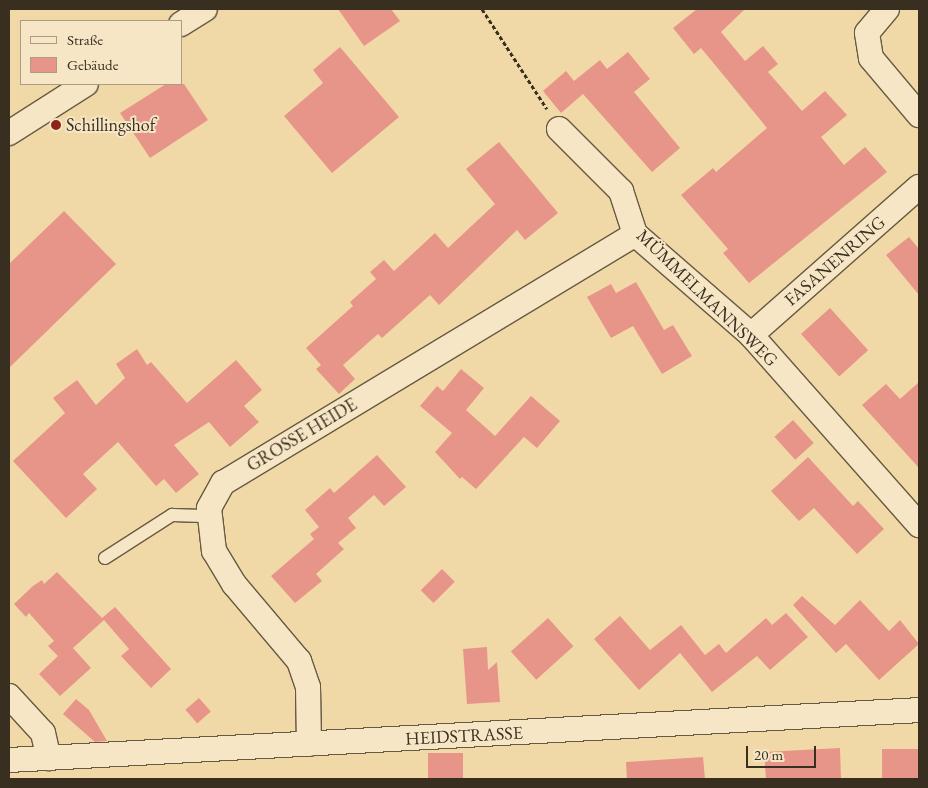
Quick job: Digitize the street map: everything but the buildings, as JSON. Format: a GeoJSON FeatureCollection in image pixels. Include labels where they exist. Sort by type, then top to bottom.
{"type":"FeatureCollection","features":[{"type":"Feature","properties":{"kind":"street"},"geometry":{"type":"LineString","coordinates":[[182,23],[205,9]]}},
{"type":"Feature","properties":{"kind":"street"},"geometry":{"type":"LineString","coordinates":[[887,9],[867,32],[871,58],[919,115]]}},
{"type":"Feature","properties":{"kind":"street"},"geometry":{"type":"LineString","coordinates":[[9,132],[84,85]]}},
{"type":"Feature","properties":{"kind":"street","name":"MÜMMELMANNSWEG"},"geometry":{"type":"LineString","coordinates":[[559,129],[622,192],[635,234],[751,335],[919,525]]}},
{"type":"Feature","properties":{"kind":"street","name":"FASANENRING"},"geometry":{"type":"LineString","coordinates":[[751,335],[919,187]]}},
{"type":"Feature","properties":{"kind":"street","name":"GROSSE HEIDE"},"geometry":{"type":"LineString","coordinates":[[309,744],[308,687],[300,661],[229,576],[214,551],[210,508],[223,483],[635,234]]}},
{"type":"Feature","properties":{"kind":"street"},"geometry":{"type":"LineString","coordinates":[[9,696],[43,733],[48,758]]}},
{"type":"Feature","properties":{"kind":"street","name":"HEIDSTRASSE"},"geometry":{"type":"LineString","coordinates":[[9,760],[919,710]]}},
{"type":"Feature","properties":{"kind":"lane"},"geometry":{"type":"LineString","coordinates":[[105,558],[172,514],[210,516]]}},
{"type":"Feature","properties":{"kind":"path"},"geometry":{"type":"LineString","coordinates":[[482,9],[559,129]]}},
{"type":"Feature","properties":{"kind":"place","name":"Schillingshof"},"geometry":{"type":"Point","coordinates":[56,125]}}]}
